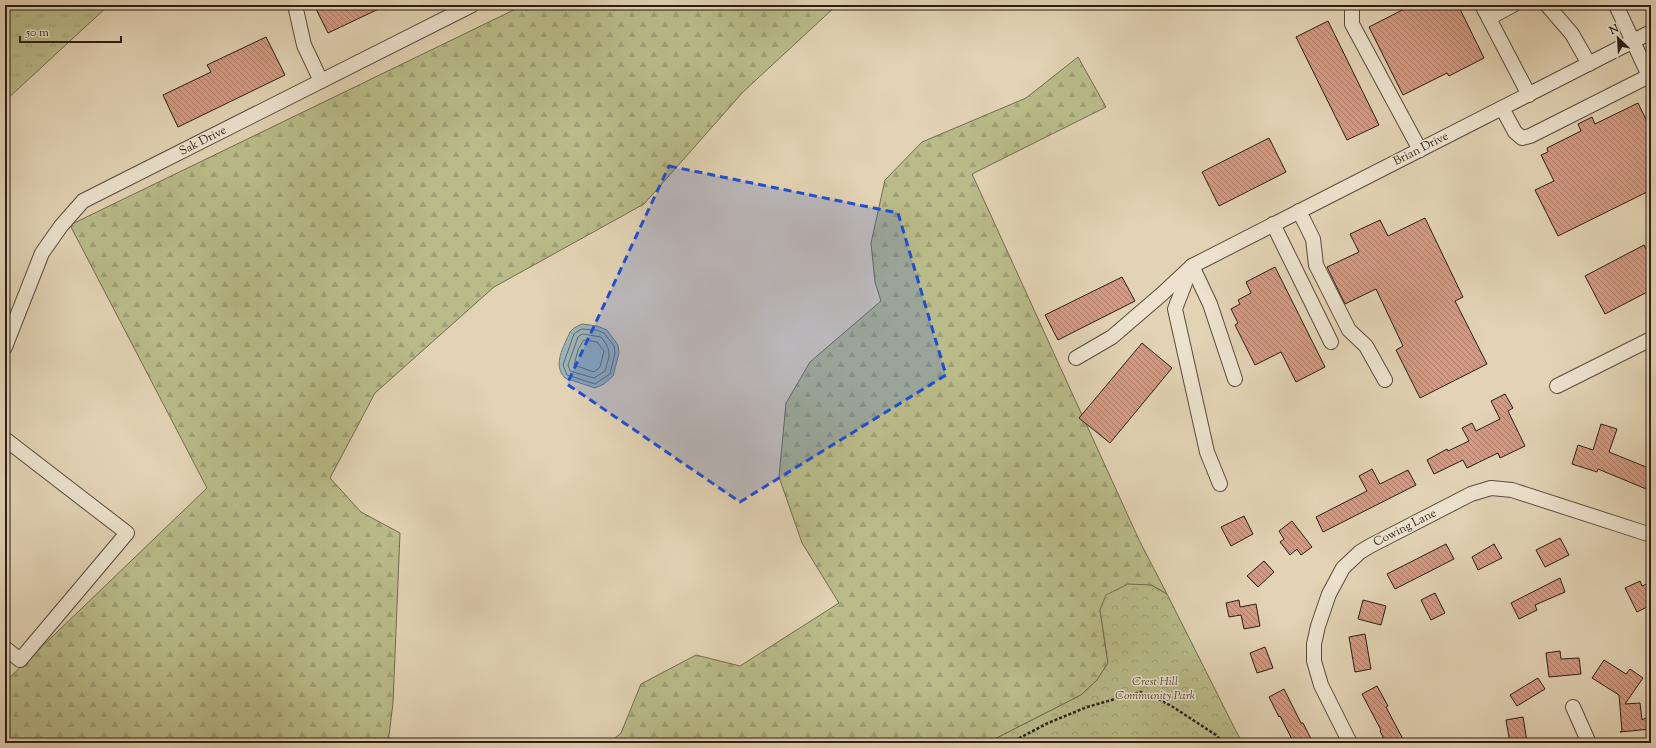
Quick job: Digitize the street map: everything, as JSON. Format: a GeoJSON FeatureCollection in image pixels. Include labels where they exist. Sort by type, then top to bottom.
{"type":"FeatureCollection","features":[{"type":"Feature","properties":{"kind":"street"},"geometry":{"type":"LineString","coordinates":[[295,5],[304,44],[321,81]]}},
{"type":"Feature","properties":{"kind":"street"},"geometry":{"type":"LineString","coordinates":[[1352,5],[1352,24],[1420,150]]}},
{"type":"Feature","properties":{"kind":"street"},"geometry":{"type":"LineString","coordinates":[[1482,5],[1528,95]]}},
{"type":"Feature","properties":{"kind":"street"},"geometry":{"type":"LineString","coordinates":[[1489,18],[1514,5]]}},
{"type":"Feature","properties":{"kind":"street"},"geometry":{"type":"LineString","coordinates":[[1547,5],[1572,34],[1589,64]]}},
{"type":"Feature","properties":{"kind":"street"},"geometry":{"type":"LineString","coordinates":[[1502,108],[1515,132],[1522,138],[1530,136],[1650,78],[1616,5]]}},
{"type":"Feature","properties":{"kind":"street","name":"Sak Drive"},"geometry":{"type":"LineString","coordinates":[[5,347],[42,253],[61,226],[83,200],[469,6]]}},
{"type":"Feature","properties":{"kind":"street","name":"Brian Drive"},"geometry":{"type":"LineString","coordinates":[[1076,358],[1112,336],[1162,294],[1192,266],[1651,32]]}},
{"type":"Feature","properties":{"kind":"street"},"geometry":{"type":"LineString","coordinates":[[1299,211],[1313,239],[1316,265],[1349,330],[1366,346],[1385,380]]}},
{"type":"Feature","properties":{"kind":"street"},"geometry":{"type":"LineString","coordinates":[[1272,224],[1331,342]]}},
{"type":"Feature","properties":{"kind":"street"},"geometry":{"type":"LineString","coordinates":[[1192,266],[1210,304],[1235,379]]}},
{"type":"Feature","properties":{"kind":"street"},"geometry":{"type":"LineString","coordinates":[[1192,266],[1175,309],[1207,452],[1220,484]]}},
{"type":"Feature","properties":{"kind":"street"},"geometry":{"type":"LineString","coordinates":[[1557,386],[1651,339]]}},
{"type":"Feature","properties":{"kind":"street"},"geometry":{"type":"LineString","coordinates":[[5,648],[20,660],[128,533],[6,442]]}},
{"type":"Feature","properties":{"kind":"street","name":"Cowing Lane"},"geometry":{"type":"LineString","coordinates":[[1350,743],[1318,677],[1314,661],[1314,644],[1318,626],[1336,578],[1343,568],[1360,552],[1471,494],[1492,488],[1512,490],[1651,535]]}},
{"type":"Feature","properties":{"kind":"street"},"geometry":{"type":"LineString","coordinates":[[1573,707],[1589,743]]}},
{"type":"Feature","properties":{"kind":"path"},"geometry":{"type":"LineString","coordinates":[[1010,743],[1048,723],[1087,707],[1140,692],[1157,698],[1174,707],[1216,735],[1223,743]]}},
{"type":"Feature","properties":{"kind":"highlighted area"},"geometry":{"type":"Polygon","coordinates":[[[669,166],[898,213],[946,375],[740,502],[567,384],[669,166]]]}},
{"type":"Feature","properties":{"kind":"green space"},"geometry":{"type":"Polygon","coordinates":[[[5,5],[109,5],[5,101],[5,5]]]}},
{"type":"Feature","properties":{"kind":"green space"},"geometry":{"type":"Polygon","coordinates":[[[524,5],[837,5],[743,92],[644,204],[494,287],[375,393],[330,478],[361,512],[400,533],[393,703],[388,743],[5,743],[5,682],[207,488],[70,225],[524,5]]]}},
{"type":"Feature","properties":{"kind":"green space"},"geometry":{"type":"Polygon","coordinates":[[[1078,57],[1106,107],[972,174],[1140,542],[1167,594],[1151,585],[1100,610],[1108,663],[1097,680],[1081,695],[987,743],[609,743],[621,733],[641,684],[696,655],[740,666],[839,603],[802,543],[779,477],[786,403],[810,362],[881,301],[875,282],[871,243],[885,180],[922,142],[1026,98],[1078,57]]]}},
{"type":"Feature","properties":{"kind":"green space","name":"Crest Hill Community Park"},"geometry":{"type":"Polygon","coordinates":[[[1128,584],[1151,585],[1167,594],[1242,743],[987,743],[1081,695],[1097,680],[1108,663],[1100,610],[1106,595],[1128,584]]]}},
{"type":"Feature","properties":{"kind":"water"},"geometry":{"type":"Polygon","coordinates":[[[582,324],[597,326],[607,330],[618,345],[619,353],[613,376],[604,384],[595,388],[565,378],[559,367],[560,355],[570,332],[582,324]]]}},
{"type":"Feature","properties":{"kind":"building"},"geometry":{"type":"Polygon","coordinates":[[[314,5],[387,5],[328,33],[314,5]]]}},
{"type":"Feature","properties":{"kind":"building"},"geometry":{"type":"Polygon","coordinates":[[[1412,5],[1458,5],[1484,58],[1449,76],[1447,73],[1403,95],[1369,27],[1412,5]]]}},
{"type":"Feature","properties":{"kind":"building"},"geometry":{"type":"Polygon","coordinates":[[[1328,21],[1379,125],[1347,140],[1296,37],[1328,21]]]}},
{"type":"Feature","properties":{"kind":"building"},"geometry":{"type":"Polygon","coordinates":[[[266,37],[285,75],[178,127],[163,95],[211,72],[207,65],[266,37]]]}},
{"type":"Feature","properties":{"kind":"building"},"geometry":{"type":"Polygon","coordinates":[[[1638,103],[1651,130],[1651,190],[1558,236],[1535,190],[1554,181],[1541,155],[1548,152],[1547,148],[1581,131],[1578,124],[1592,117],[1595,124],[1638,103]]]}},
{"type":"Feature","properties":{"kind":"building"},"geometry":{"type":"Polygon","coordinates":[[[1269,138],[1286,172],[1219,206],[1202,172],[1269,138]]]}},
{"type":"Feature","properties":{"kind":"building"},"geometry":{"type":"Polygon","coordinates":[[[1425,218],[1463,297],[1455,301],[1487,364],[1420,398],[1396,350],[1403,346],[1376,289],[1345,304],[1327,267],[1359,252],[1350,234],[1380,220],[1388,236],[1425,218]]]}},
{"type":"Feature","properties":{"kind":"building"},"geometry":{"type":"Polygon","coordinates":[[[1644,245],[1651,259],[1651,290],[1605,314],[1585,276],[1644,245]]]}},
{"type":"Feature","properties":{"kind":"building"},"geometry":{"type":"Polygon","coordinates":[[[1275,267],[1325,367],[1296,382],[1281,352],[1255,365],[1235,325],[1238,323],[1231,309],[1240,304],[1238,300],[1251,293],[1246,282],[1275,267]]]}},
{"type":"Feature","properties":{"kind":"building"},"geometry":{"type":"Polygon","coordinates":[[[1122,277],[1135,301],[1058,340],[1045,315],[1122,277]]]}},
{"type":"Feature","properties":{"kind":"building"},"geometry":{"type":"Polygon","coordinates":[[[1142,343],[1172,368],[1110,443],[1079,418],[1142,343]]]}},
{"type":"Feature","properties":{"kind":"building"},"geometry":{"type":"Polygon","coordinates":[[[1505,394],[1513,408],[1508,411],[1525,446],[1500,458],[1498,453],[1467,468],[1463,460],[1434,474],[1427,460],[1447,449],[1448,451],[1469,441],[1462,428],[1472,423],[1476,431],[1500,419],[1491,401],[1505,394]]]}},
{"type":"Feature","properties":{"kind":"building"},"geometry":{"type":"Polygon","coordinates":[[[1601,424],[1617,429],[1609,452],[1651,469],[1651,491],[1598,469],[1597,472],[1572,464],[1578,445],[1593,450],[1601,424]]]}},
{"type":"Feature","properties":{"kind":"building"},"geometry":{"type":"Polygon","coordinates":[[[1372,469],[1380,484],[1408,470],[1416,485],[1323,532],[1316,517],[1367,491],[1359,476],[1372,469]]]}},
{"type":"Feature","properties":{"kind":"building"},"geometry":{"type":"Polygon","coordinates":[[[1244,516],[1253,534],[1231,546],[1221,527],[1244,516]]]}},
{"type":"Feature","properties":{"kind":"building"},"geometry":{"type":"Polygon","coordinates":[[[1292,521],[1312,547],[1301,555],[1297,549],[1290,555],[1280,542],[1284,539],[1279,531],[1292,521]]]}},
{"type":"Feature","properties":{"kind":"building"},"geometry":{"type":"Polygon","coordinates":[[[1560,538],[1569,555],[1545,567],[1536,550],[1560,538]]]}},
{"type":"Feature","properties":{"kind":"building"},"geometry":{"type":"Polygon","coordinates":[[[1446,544],[1454,559],[1395,589],[1387,574],[1446,544]]]}},
{"type":"Feature","properties":{"kind":"building"},"geometry":{"type":"Polygon","coordinates":[[[1494,544],[1502,558],[1478,570],[1472,557],[1494,544]]]}},
{"type":"Feature","properties":{"kind":"building"},"geometry":{"type":"Polygon","coordinates":[[[1264,561],[1274,572],[1258,587],[1247,576],[1264,561]]]}},
{"type":"Feature","properties":{"kind":"building"},"geometry":{"type":"Polygon","coordinates":[[[1560,578],[1565,592],[1535,605],[1537,610],[1519,619],[1511,603],[1560,578]]]}},
{"type":"Feature","properties":{"kind":"building"},"geometry":{"type":"Polygon","coordinates":[[[1640,581],[1642,586],[1651,582],[1651,605],[1637,612],[1625,588],[1640,581]]]}},
{"type":"Feature","properties":{"kind":"building"},"geometry":{"type":"Polygon","coordinates":[[[1435,593],[1445,613],[1431,620],[1421,600],[1435,593]]]}},
{"type":"Feature","properties":{"kind":"building"},"geometry":{"type":"Polygon","coordinates":[[[1239,600],[1240,607],[1256,604],[1260,626],[1244,629],[1241,615],[1229,617],[1226,603],[1239,600]]]}},
{"type":"Feature","properties":{"kind":"building"},"geometry":{"type":"Polygon","coordinates":[[[1363,600],[1386,606],[1381,625],[1358,619],[1363,600]]]}},
{"type":"Feature","properties":{"kind":"building"},"geometry":{"type":"Polygon","coordinates":[[[1365,634],[1371,669],[1355,672],[1349,637],[1365,634]]]}},
{"type":"Feature","properties":{"kind":"building"},"geometry":{"type":"Polygon","coordinates":[[[1265,647],[1273,668],[1257,673],[1250,653],[1265,647]]]}},
{"type":"Feature","properties":{"kind":"building"},"geometry":{"type":"Polygon","coordinates":[[[1560,651],[1561,659],[1579,658],[1581,674],[1549,677],[1546,653],[1560,651]]]}},
{"type":"Feature","properties":{"kind":"building"},"geometry":{"type":"Polygon","coordinates":[[[1604,660],[1626,674],[1630,669],[1643,678],[1625,704],[1640,703],[1642,720],[1651,715],[1651,729],[1620,732],[1622,731],[1619,695],[1592,678],[1604,660]]]}},
{"type":"Feature","properties":{"kind":"building"},"geometry":{"type":"Polygon","coordinates":[[[1538,678],[1545,689],[1517,706],[1510,695],[1538,678]]]}},
{"type":"Feature","properties":{"kind":"building"},"geometry":{"type":"Polygon","coordinates":[[[1377,686],[1405,743],[1386,743],[1380,731],[1381,730],[1362,694],[1377,686]]]}},
{"type":"Feature","properties":{"kind":"building"},"geometry":{"type":"Polygon","coordinates":[[[1284,689],[1313,743],[1294,743],[1280,716],[1279,717],[1269,697],[1284,689]]]}},
{"type":"Feature","properties":{"kind":"building"},"geometry":{"type":"Polygon","coordinates":[[[1523,717],[1527,742],[1510,743],[1506,720],[1523,717]]]}}]}
